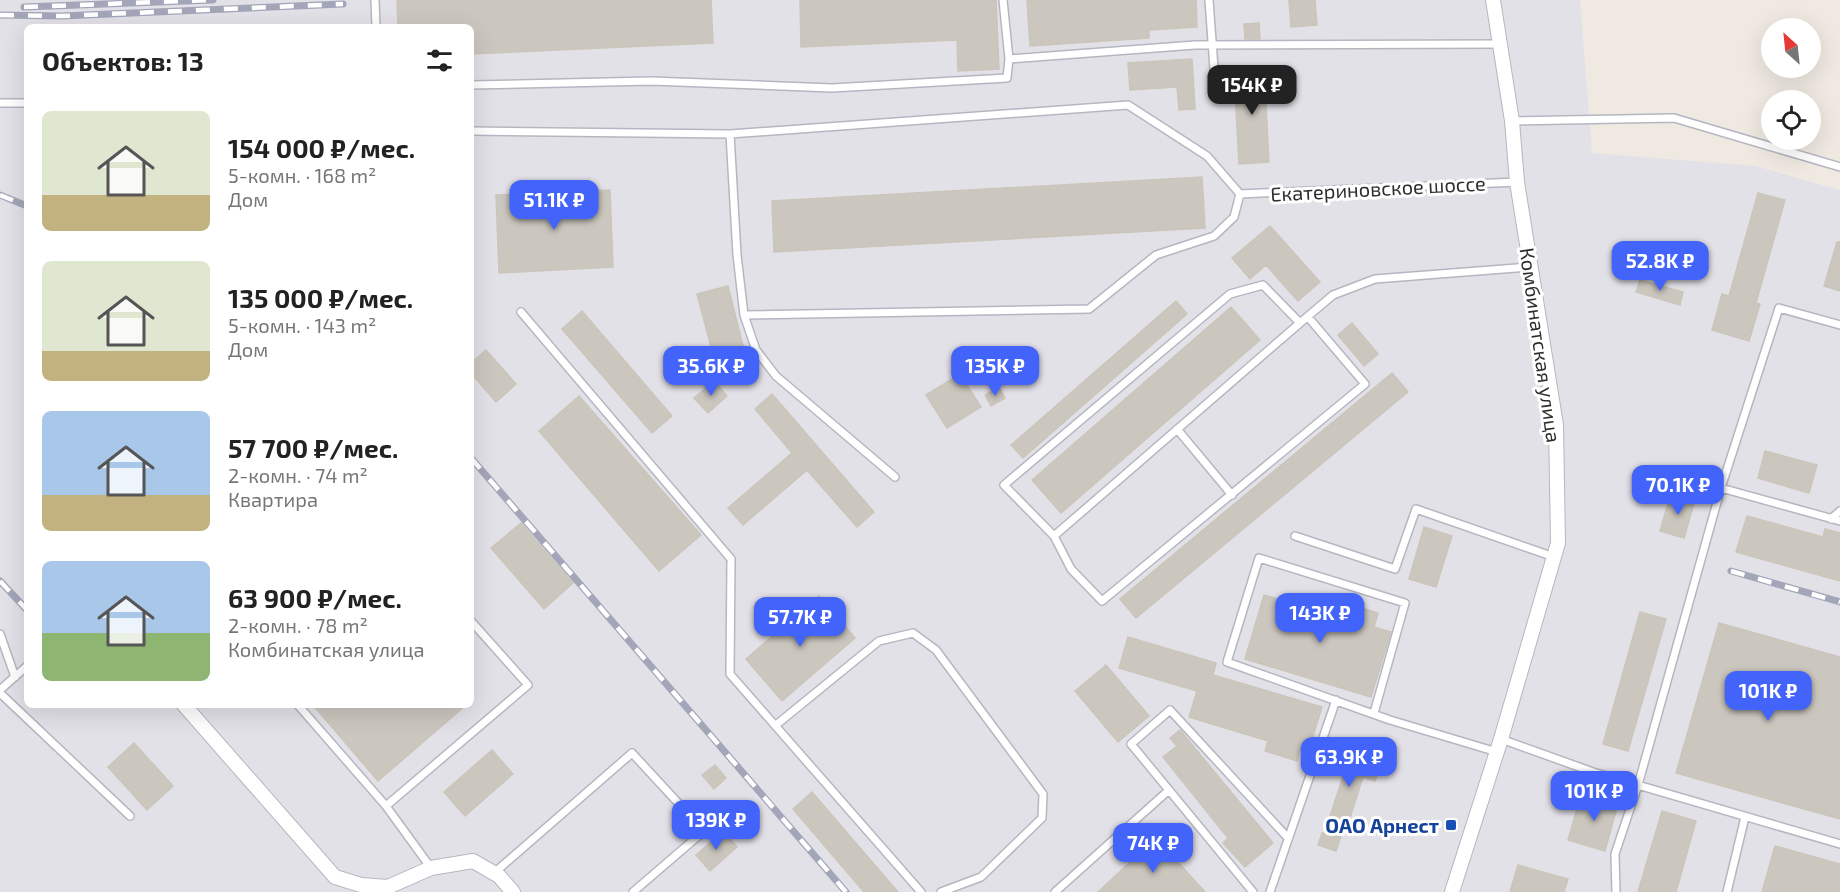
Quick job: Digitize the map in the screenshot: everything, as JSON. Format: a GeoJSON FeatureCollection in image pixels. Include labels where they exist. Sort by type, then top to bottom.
{"type":"FeatureCollection","features":[{"type":"Feature","properties":{"kind":"street","name":"Комбинатская улица"},"geometry":{"type":"LineString","coordinates":[[1452,892],[1499,746],[1558,543],[1557,425],[1517,182],[1512,121],[1493,0]]}},
{"type":"Feature","properties":{"kind":"street"},"geometry":{"type":"LineString","coordinates":[[187,708],[335,877],[360,888],[388,890],[431,868],[473,861],[494,873],[513,892]]}},
{"type":"Feature","properties":{"kind":"lane"},"geometry":{"type":"LineString","coordinates":[[375,0],[376,24]]}},
{"type":"Feature","properties":{"kind":"lane"},"geometry":{"type":"LineString","coordinates":[[474,85],[651,81],[832,88],[1007,78],[1009,59],[1003,0]]}},
{"type":"Feature","properties":{"kind":"lane"},"geometry":{"type":"LineString","coordinates":[[1209,0],[1216,96]]}},
{"type":"Feature","properties":{"kind":"lane"},"geometry":{"type":"LineString","coordinates":[[1009,59],[1213,45],[1500,44]]}},
{"type":"Feature","properties":{"kind":"lane"},"geometry":{"type":"LineString","coordinates":[[0,103],[24,103]]}},
{"type":"Feature","properties":{"kind":"lane"},"geometry":{"type":"LineString","coordinates":[[474,131],[730,134],[1128,105],[1207,156],[1240,194],[1234,217],[1214,236],[1156,255],[1089,309],[744,315]]}},
{"type":"Feature","properties":{"kind":"lane"},"geometry":{"type":"LineString","coordinates":[[1512,121],[1674,118],[1840,167]]}},
{"type":"Feature","properties":{"kind":"lane"},"geometry":{"type":"LineString","coordinates":[[730,134],[737,255],[744,315],[756,350],[776,376],[895,477]]}},
{"type":"Feature","properties":{"kind":"lane","name":"Екатериновское шоссе"},"geometry":{"type":"LineString","coordinates":[[1240,194],[1517,182]]}},
{"type":"Feature","properties":{"kind":"lane"},"geometry":{"type":"LineString","coordinates":[[1054,536],[1333,295],[1375,279],[1530,267]]}},
{"type":"Feature","properties":{"kind":"lane"},"geometry":{"type":"LineString","coordinates":[[1300,323],[1263,285],[1230,294],[1004,485],[1054,536],[1071,568],[1102,601],[1365,384],[1308,317]]}},
{"type":"Feature","properties":{"kind":"lane"},"geometry":{"type":"LineString","coordinates":[[1616,892],[1615,854],[1638,785],[1721,488],[1779,308],[1840,325]]}},
{"type":"Feature","properties":{"kind":"lane"},"geometry":{"type":"LineString","coordinates":[[521,312],[731,559],[730,674],[921,892]]}},
{"type":"Feature","properties":{"kind":"lane"},"geometry":{"type":"LineString","coordinates":[[1177,429],[1232,495]]}},
{"type":"Feature","properties":{"kind":"lane"},"geometry":{"type":"LineString","coordinates":[[1721,488],[1840,521]]}},
{"type":"Feature","properties":{"kind":"lane"},"geometry":{"type":"LineString","coordinates":[[1295,536],[1395,569],[1416,509],[1554,557]]}},
{"type":"Feature","properties":{"kind":"lane"},"geometry":{"type":"LineString","coordinates":[[1831,519],[1840,511]]}},
{"type":"Feature","properties":{"kind":"lane"},"geometry":{"type":"LineString","coordinates":[[1374,713],[1405,603],[1259,558],[1227,662],[1374,713],[1593,772],[1840,844]]}},
{"type":"Feature","properties":{"kind":"lane"},"geometry":{"type":"LineString","coordinates":[[386,806],[528,685],[474,624]]}},
{"type":"Feature","properties":{"kind":"lane"},"geometry":{"type":"LineString","coordinates":[[776,725],[879,641],[913,633],[936,650],[1043,794],[1042,818],[981,877],[941,892]]}},
{"type":"Feature","properties":{"kind":"lane"},"geometry":{"type":"LineString","coordinates":[[0,634],[15,677]]}},
{"type":"Feature","properties":{"kind":"lane"},"geometry":{"type":"LineString","coordinates":[[24,669],[0,691],[129,816]]}},
{"type":"Feature","properties":{"kind":"lane"},"geometry":{"type":"LineString","coordinates":[[1270,892],[1336,700]]}},
{"type":"Feature","properties":{"kind":"lane"},"geometry":{"type":"LineString","coordinates":[[301,708],[386,806],[431,868]]}},
{"type":"Feature","properties":{"kind":"lane"},"geometry":{"type":"LineString","coordinates":[[1253,892],[1131,744],[1170,710],[1288,838]]}},
{"type":"Feature","properties":{"kind":"lane"},"geometry":{"type":"LineString","coordinates":[[494,873],[633,753],[704,831],[633,892]]}},
{"type":"Feature","properties":{"kind":"lane"},"geometry":{"type":"LineString","coordinates":[[1055,892],[1169,790]]}},
{"type":"Feature","properties":{"kind":"lane"},"geometry":{"type":"LineString","coordinates":[[1727,892],[1745,817]]}},
{"type":"Feature","properties":{"kind":"shaded area"},"geometry":{"type":"Polygon","coordinates":[[[0,0],[1580,0],[1592,153],[1755,166],[1840,190],[1840,892],[0,892],[0,0]]]}},
{"type":"Feature","properties":{"kind":"building"},"geometry":{"type":"Polygon","coordinates":[[[397,0],[711,0],[713,43],[474,54],[474,24],[398,24],[397,0]]]}},
{"type":"Feature","properties":{"kind":"building"},"geometry":{"type":"Polygon","coordinates":[[[800,0],[996,0],[999,69],[958,71],[957,40],[801,47],[800,0]]]}},
{"type":"Feature","properties":{"kind":"building"},"geometry":{"type":"Polygon","coordinates":[[[1027,0],[1196,0],[1197,27],[1149,30],[1149,38],[1030,46],[1027,0]]]}},
{"type":"Feature","properties":{"kind":"building"},"geometry":{"type":"Polygon","coordinates":[[[1289,0],[1315,0],[1317,25],[1291,27],[1289,0]]]}},
{"type":"Feature","properties":{"kind":"building"},"geometry":{"type":"Polygon","coordinates":[[[1259,23],[1260,39],[1245,39],[1244,24],[1259,23]]]}},
{"type":"Feature","properties":{"kind":"building"},"geometry":{"type":"Polygon","coordinates":[[[1192,59],[1195,109],[1179,110],[1177,87],[1130,90],[1128,63],[1192,59]]]}},
{"type":"Feature","properties":{"kind":"building"},"geometry":{"type":"Polygon","coordinates":[[[1264,69],[1269,162],[1239,164],[1234,71],[1264,69]]]}},
{"type":"Feature","properties":{"kind":"building"},"geometry":{"type":"Polygon","coordinates":[[[1202,177],[1205,228],[774,252],[772,201],[1202,177]]]}},
{"type":"Feature","properties":{"kind":"building"},"geometry":{"type":"Polygon","coordinates":[[[610,190],[613,267],[499,273],[496,195],[610,190]]]}},
{"type":"Feature","properties":{"kind":"building"},"geometry":{"type":"Polygon","coordinates":[[[1758,193],[1785,200],[1756,303],[1760,304],[1749,341],[1712,330],[1722,294],[1729,296],[1758,193]]]}},
{"type":"Feature","properties":{"kind":"building"},"geometry":{"type":"Polygon","coordinates":[[[1270,226],[1320,282],[1298,301],[1266,265],[1250,279],[1232,258],[1270,226]]]}},
{"type":"Feature","properties":{"kind":"building"},"geometry":{"type":"Polygon","coordinates":[[[1837,242],[1840,242],[1840,291],[1824,286],[1837,242]]]}},
{"type":"Feature","properties":{"kind":"building"},"geometry":{"type":"Polygon","coordinates":[[[1640,280],[1683,292],[1680,305],[1636,292],[1640,280]]]}},
{"type":"Feature","properties":{"kind":"building"},"geometry":{"type":"Polygon","coordinates":[[[728,286],[744,350],[714,358],[697,294],[728,286]]]}},
{"type":"Feature","properties":{"kind":"building"},"geometry":{"type":"Polygon","coordinates":[[[1176,301],[1187,314],[1023,458],[1011,445],[1176,301]]]}},
{"type":"Feature","properties":{"kind":"building"},"geometry":{"type":"Polygon","coordinates":[[[1231,307],[1260,340],[1061,513],[1032,480],[1231,307]]]}},
{"type":"Feature","properties":{"kind":"building"},"geometry":{"type":"Polygon","coordinates":[[[582,311],[672,416],[652,433],[562,329],[582,311]]]}},
{"type":"Feature","properties":{"kind":"building"},"geometry":{"type":"Polygon","coordinates":[[[1352,323],[1378,354],[1364,366],[1338,335],[1352,323]]]}},
{"type":"Feature","properties":{"kind":"building"},"geometry":{"type":"Polygon","coordinates":[[[486,350],[516,384],[496,402],[474,376],[474,360],[486,350]]]}},
{"type":"Feature","properties":{"kind":"building"},"geometry":{"type":"Polygon","coordinates":[[[1392,373],[1408,392],[1136,618],[1120,599],[1392,373]]]}},
{"type":"Feature","properties":{"kind":"building"},"geometry":{"type":"Polygon","coordinates":[[[960,374],[981,407],[947,428],[926,395],[960,374]]]}},
{"type":"Feature","properties":{"kind":"building"},"geometry":{"type":"Polygon","coordinates":[[[714,381],[727,396],[708,413],[694,398],[714,381]]]}},
{"type":"Feature","properties":{"kind":"building"},"geometry":{"type":"Polygon","coordinates":[[[999,387],[1005,398],[991,406],[985,395],[999,387]]]}},
{"type":"Feature","properties":{"kind":"building"},"geometry":{"type":"Polygon","coordinates":[[[772,394],[874,512],[857,527],[807,470],[743,525],[728,508],[792,453],[755,409],[772,394]]]}},
{"type":"Feature","properties":{"kind":"building"},"geometry":{"type":"Polygon","coordinates":[[[579,396],[701,535],[659,571],[539,431],[579,396]]]}},
{"type":"Feature","properties":{"kind":"building"},"geometry":{"type":"Polygon","coordinates":[[[1765,451],[1817,465],[1809,493],[1758,478],[1765,451]]]}},
{"type":"Feature","properties":{"kind":"building"},"geometry":{"type":"Polygon","coordinates":[[[1671,493],[1695,500],[1684,538],[1660,531],[1671,493]]]}},
{"type":"Feature","properties":{"kind":"building"},"geometry":{"type":"Polygon","coordinates":[[[1747,516],[1823,537],[1825,529],[1840,533],[1840,581],[1736,552],[1747,516]]]}},
{"type":"Feature","properties":{"kind":"building"},"geometry":{"type":"Polygon","coordinates":[[[521,523],[573,583],[544,609],[491,548],[521,523]]]}},
{"type":"Feature","properties":{"kind":"building"},"geometry":{"type":"Polygon","coordinates":[[[1424,527],[1452,536],[1436,587],[1409,579],[1424,527]]]}},
{"type":"Feature","properties":{"kind":"building"},"geometry":{"type":"Polygon","coordinates":[[[1264,595],[1338,616],[1344,597],[1356,601],[1355,606],[1378,613],[1374,627],[1391,632],[1371,697],[1245,659],[1264,595]]]}},
{"type":"Feature","properties":{"kind":"building"},"geometry":{"type":"Polygon","coordinates":[[[819,596],[855,638],[782,701],[746,659],[819,596]]]}},
{"type":"Feature","properties":{"kind":"building"},"geometry":{"type":"Polygon","coordinates":[[[1640,612],[1666,619],[1628,751],[1603,744],[1640,612]]]}},
{"type":"Feature","properties":{"kind":"building"},"geometry":{"type":"Polygon","coordinates":[[[1719,623],[1840,657],[1840,819],[1676,773],[1719,623]]]}},
{"type":"Feature","properties":{"kind":"building"},"geometry":{"type":"Polygon","coordinates":[[[1128,637],[1216,663],[1213,675],[1322,707],[1308,752],[1300,750],[1297,761],[1265,751],[1268,741],[1189,717],[1197,691],[1119,668],[1128,637]]]}},
{"type":"Feature","properties":{"kind":"building"},"geometry":{"type":"Polygon","coordinates":[[[1106,665],[1149,716],[1118,742],[1075,691],[1106,665]]]}},
{"type":"Feature","properties":{"kind":"building"},"geometry":{"type":"Polygon","coordinates":[[[316,708],[463,708],[378,781],[316,708]]]}},
{"type":"Feature","properties":{"kind":"building"},"geometry":{"type":"Polygon","coordinates":[[[1180,730],[1273,843],[1245,867],[1223,843],[1228,838],[1163,757],[1177,746],[1170,738],[1180,730]]]}},
{"type":"Feature","properties":{"kind":"building"},"geometry":{"type":"Polygon","coordinates":[[[1342,741],[1384,755],[1375,781],[1363,777],[1348,824],[1345,824],[1336,851],[1318,845],[1322,833],[1324,834],[1344,774],[1333,770],[1342,741]]]}},
{"type":"Feature","properties":{"kind":"building"},"geometry":{"type":"Polygon","coordinates":[[[134,743],[173,786],[147,810],[108,767],[134,743]]]}},
{"type":"Feature","properties":{"kind":"building"},"geometry":{"type":"Polygon","coordinates":[[[492,750],[513,774],[465,816],[444,792],[492,750]]]}},
{"type":"Feature","properties":{"kind":"building"},"geometry":{"type":"Polygon","coordinates":[[[715,765],[726,778],[714,789],[702,775],[715,765]]]}},
{"type":"Feature","properties":{"kind":"building"},"geometry":{"type":"Polygon","coordinates":[[[812,792],[898,892],[864,892],[793,809],[812,792]]]}},
{"type":"Feature","properties":{"kind":"building"},"geometry":{"type":"Polygon","coordinates":[[[1595,794],[1619,800],[1605,851],[1568,840],[1580,798],[1593,801],[1595,794]]]}},
{"type":"Feature","properties":{"kind":"building"},"geometry":{"type":"Polygon","coordinates":[[[1662,811],[1696,821],[1676,892],[1638,892],[1662,811]]]}},
{"type":"Feature","properties":{"kind":"building"},"geometry":{"type":"Polygon","coordinates":[[[723,831],[737,847],[710,871],[696,855],[723,831]]]}},
{"type":"Feature","properties":{"kind":"building"},"geometry":{"type":"Polygon","coordinates":[[[1156,838],[1205,892],[1098,892],[1156,838]]]}},
{"type":"Feature","properties":{"kind":"building"},"geometry":{"type":"Polygon","coordinates":[[[1775,846],[1840,864],[1840,892],[1762,892],[1775,846]]]}},
{"type":"Feature","properties":{"kind":"building"},"geometry":{"type":"Polygon","coordinates":[[[1518,865],[1568,879],[1564,892],[1510,892],[1518,865]]]}},
{"type":"Feature","properties":{"kind":"railway"},"geometry":{"type":"LineString","coordinates":[[24,7],[213,0]]}},
{"type":"Feature","properties":{"kind":"railway"},"geometry":{"type":"LineString","coordinates":[[0,15],[62,16],[343,4]]}},
{"type":"Feature","properties":{"kind":"railway"},"geometry":{"type":"LineString","coordinates":[[0,195],[24,205]]}},
{"type":"Feature","properties":{"kind":"railway"},"geometry":{"type":"LineString","coordinates":[[474,461],[846,892]]}},
{"type":"Feature","properties":{"kind":"railway"},"geometry":{"type":"LineString","coordinates":[[1731,571],[1840,602]]}},
{"type":"Feature","properties":{"kind":"railway"},"geometry":{"type":"LineString","coordinates":[[0,581],[24,607]]}},
{"type":"Feature","properties":{"kind":"place","name":"ОАО Арнест"},"geometry":{"type":"Point","coordinates":[1451,825]}}]}
